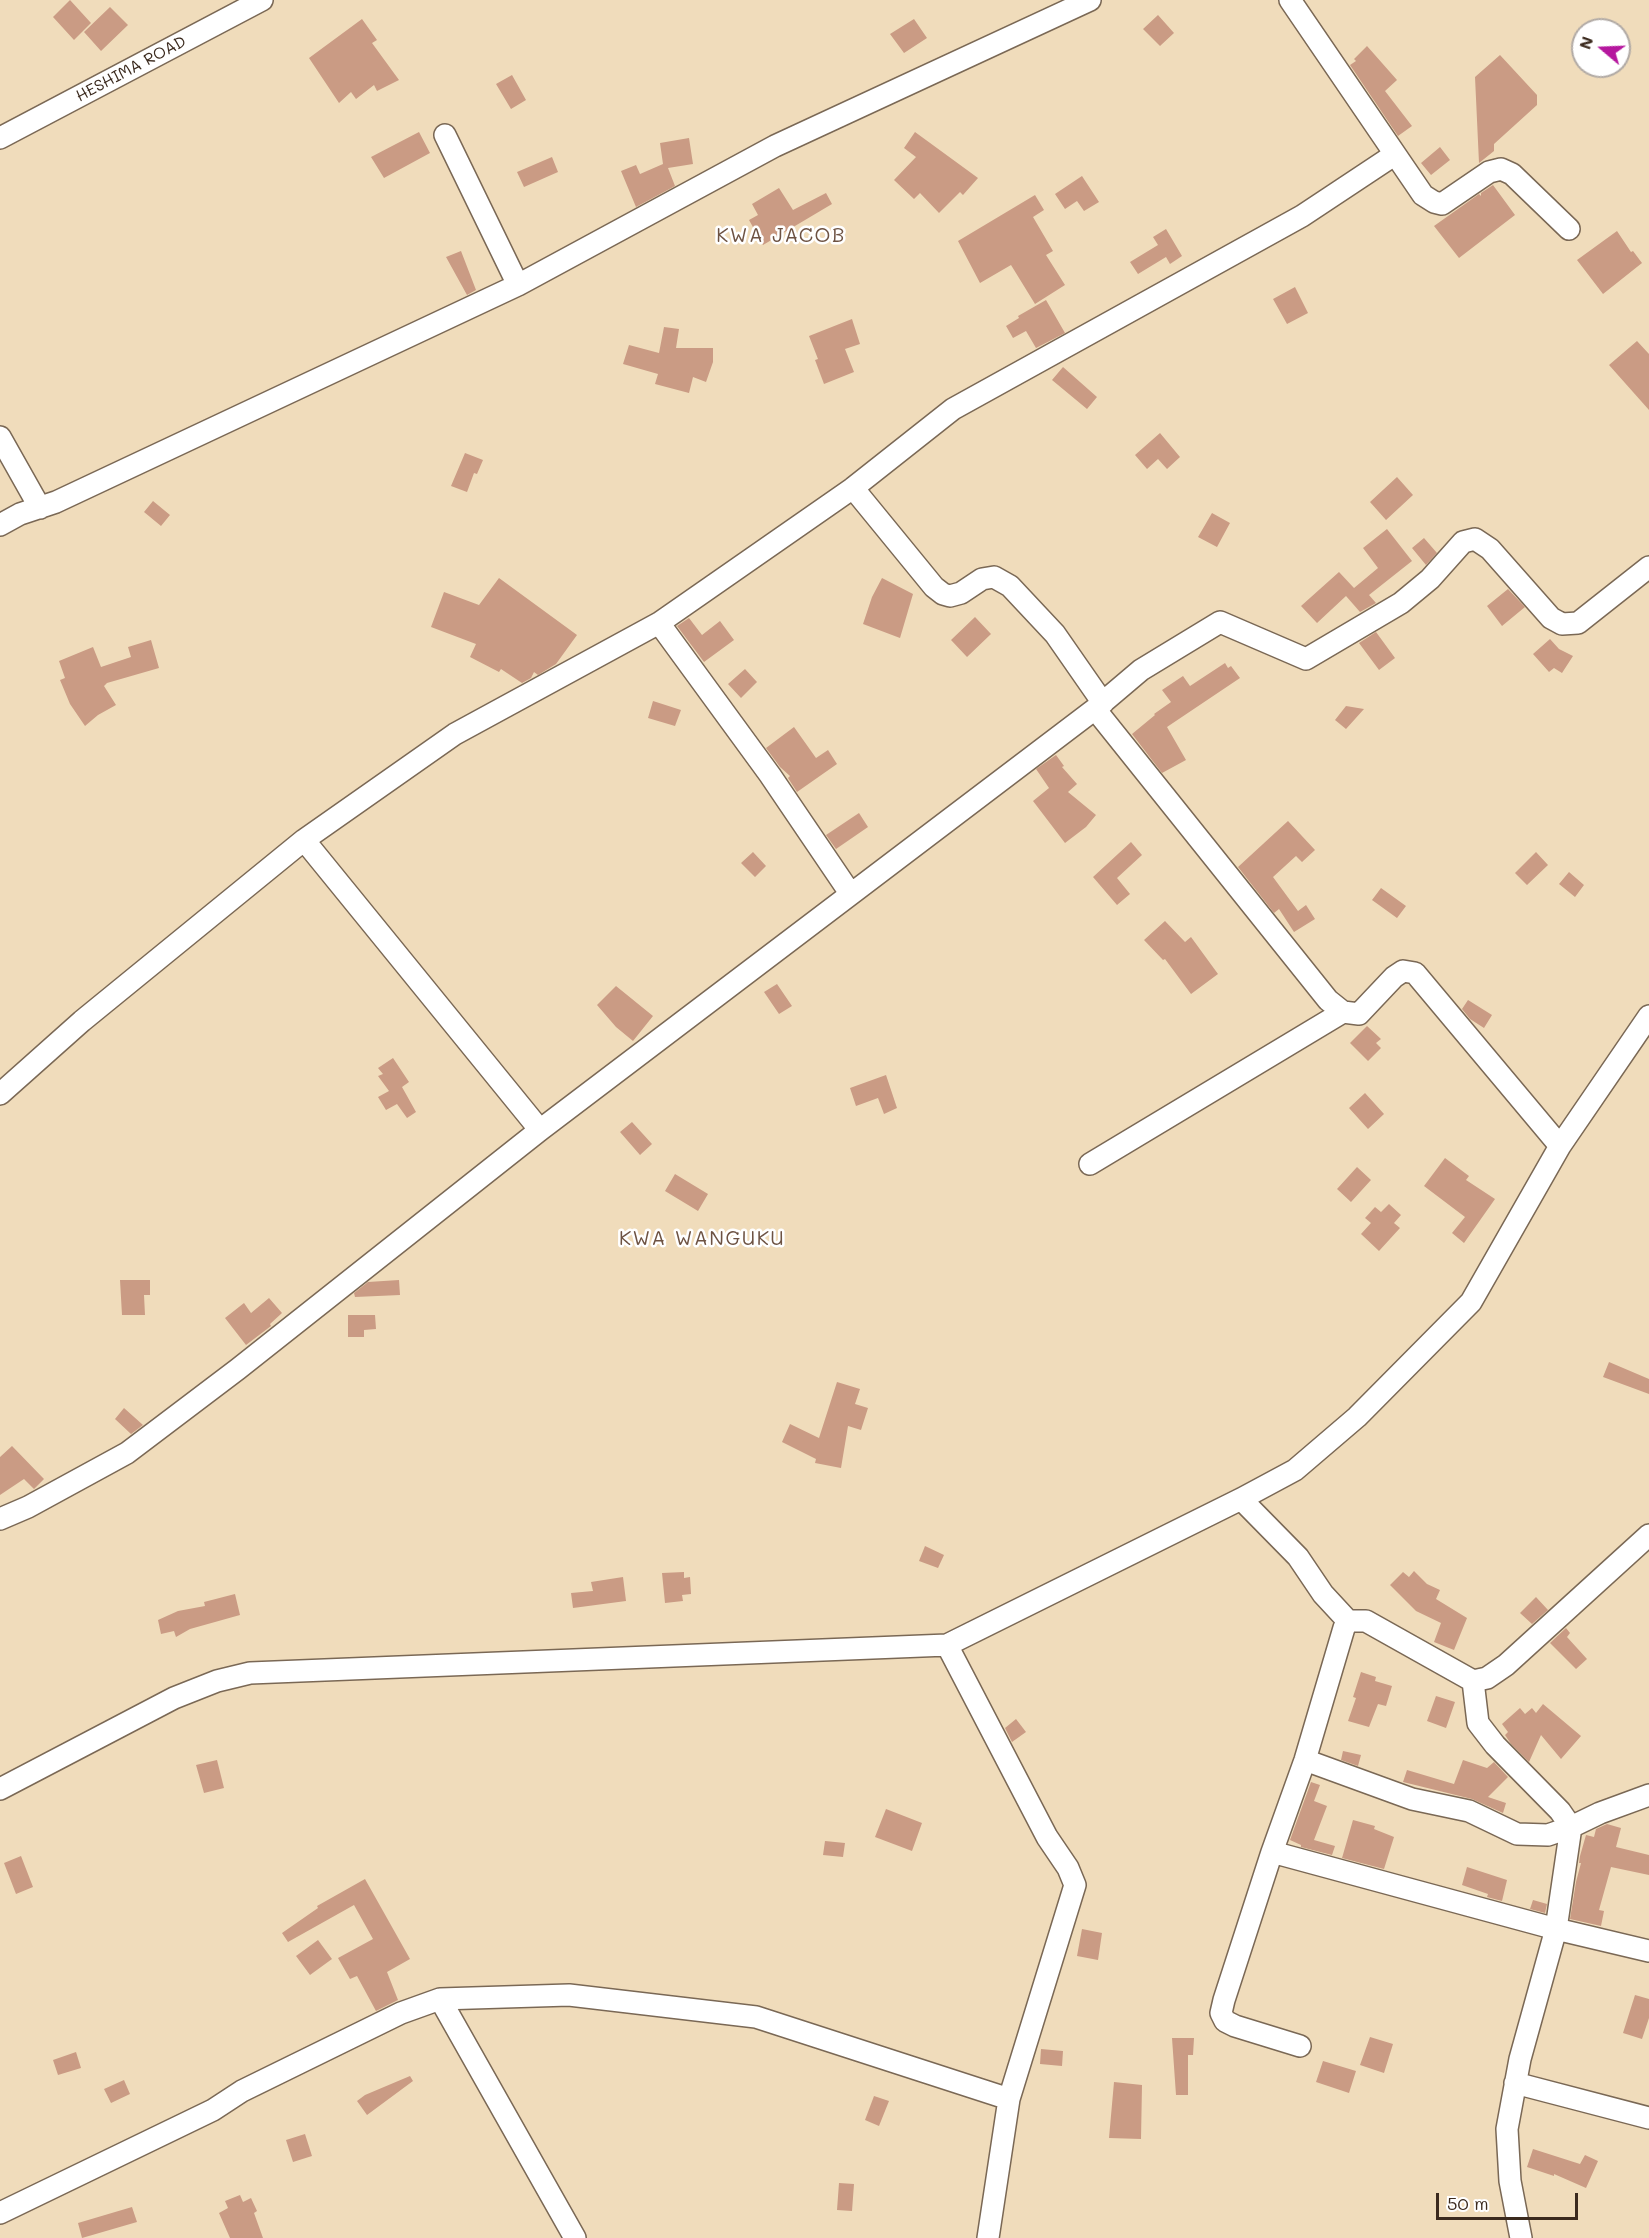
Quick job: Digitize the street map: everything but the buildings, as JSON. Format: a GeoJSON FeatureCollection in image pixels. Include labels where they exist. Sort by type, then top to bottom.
{"type":"FeatureCollection","features":[{"type":"Feature","properties":{"kind":"street","name":"HESHIMA ROAD"},"geometry":{"type":"LineString","coordinates":[[0,138],[262,0]]}},
{"type":"Feature","properties":{"kind":"street"},"geometry":{"type":"LineString","coordinates":[[0,525],[20,514],[77,492],[518,285],[775,146],[1090,0]]}},
{"type":"Feature","properties":{"kind":"street"},"geometry":{"type":"LineString","coordinates":[[1290,0],[1423,195],[1442,204],[1489,172],[1498,169],[1509,172],[1569,229]]}},
{"type":"Feature","properties":{"kind":"street"},"geometry":{"type":"LineString","coordinates":[[445,135],[518,285]]}},
{"type":"Feature","properties":{"kind":"street"},"geometry":{"type":"LineString","coordinates":[[0,1094],[82,1021],[304,840],[455,734],[659,623],[853,489],[953,409],[1302,216],[1395,155]]}},
{"type":"Feature","properties":{"kind":"street"},"geometry":{"type":"LineString","coordinates":[[0,437],[40,508]]}},
{"type":"Feature","properties":{"kind":"street"},"geometry":{"type":"LineString","coordinates":[[853,489],[934,587],[943,594],[950,596],[961,593],[982,579],[994,577],[1010,586],[1055,634],[1099,706],[1328,1000],[1343,1012],[1359,1014],[1394,977],[1403,972],[1415,973],[1560,1146]]}},
{"type":"Feature","properties":{"kind":"street"},"geometry":{"type":"LineString","coordinates":[[0,1519],[28,1507],[127,1453],[238,1369],[540,1130],[1099,706],[1140,670],[1220,622],[1306,660],[1401,603],[1430,579],[1463,542],[1475,539],[1482,542],[1551,618],[1562,624],[1578,623],[1649,567]]}},
{"type":"Feature","properties":{"kind":"street"},"geometry":{"type":"LineString","coordinates":[[659,623],[770,775],[850,893]]}},
{"type":"Feature","properties":{"kind":"street"},"geometry":{"type":"LineString","coordinates":[[304,840],[540,1130]]}},
{"type":"Feature","properties":{"kind":"street"},"geometry":{"type":"LineString","coordinates":[[1090,1164],[1343,1012]]}},
{"type":"Feature","properties":{"kind":"street"},"geometry":{"type":"LineString","coordinates":[[0,1790],[174,1698],[217,1681],[250,1673],[948,1645],[1295,1470],[1357,1417],[1471,1302],[1560,1146],[1649,1016]]}},
{"type":"Feature","properties":{"kind":"street"},"geometry":{"type":"LineString","coordinates":[[1241,1499],[1298,1557],[1323,1594],[1348,1621],[1366,1621],[1473,1681],[1487,1678],[1506,1665],[1649,1535]]}},
{"type":"Feature","properties":{"kind":"street"},"geometry":{"type":"LineString","coordinates":[[1300,2046],[1235,2026],[1225,2021],[1221,2013],[1272,1852],[1305,1760],[1340,1636],[1348,1621]]}},
{"type":"Feature","properties":{"kind":"street"},"geometry":{"type":"LineString","coordinates":[[948,1645],[1047,1838],[1074,1880],[1074,1889],[1009,2099],[988,2238]]}},
{"type":"Feature","properties":{"kind":"street"},"geometry":{"type":"LineString","coordinates":[[1473,1681],[1478,1723],[1495,1745],[1560,1811],[1571,1827],[1556,1929],[1520,2059],[1507,2129],[1510,2181],[1521,2238]]}},
{"type":"Feature","properties":{"kind":"street"},"geometry":{"type":"LineString","coordinates":[[1305,1760],[1412,1799],[1469,1811],[1517,1834],[1548,1835],[1649,1795]]}},
{"type":"Feature","properties":{"kind":"street"},"geometry":{"type":"LineString","coordinates":[[1272,1852],[1556,1929],[1649,1951]]}},
{"type":"Feature","properties":{"kind":"street"},"geometry":{"type":"LineString","coordinates":[[0,2213],[213,2110],[242,2091],[390,2018],[440,1999],[568,1995],[756,2017],[1009,2099]]}},
{"type":"Feature","properties":{"kind":"street"},"geometry":{"type":"LineString","coordinates":[[440,1999],[575,2238]]}},
{"type":"Feature","properties":{"kind":"street"},"geometry":{"type":"LineString","coordinates":[[1515,2083],[1649,2118]]}},
{"type":"Feature","properties":{"kind":"district","name":"KWA JACOB"},"geometry":{"type":"Point","coordinates":[781,236]}},
{"type":"Feature","properties":{"kind":"district","name":"KWA WANGUKU"},"geometry":{"type":"Point","coordinates":[702,1239]}}]}
